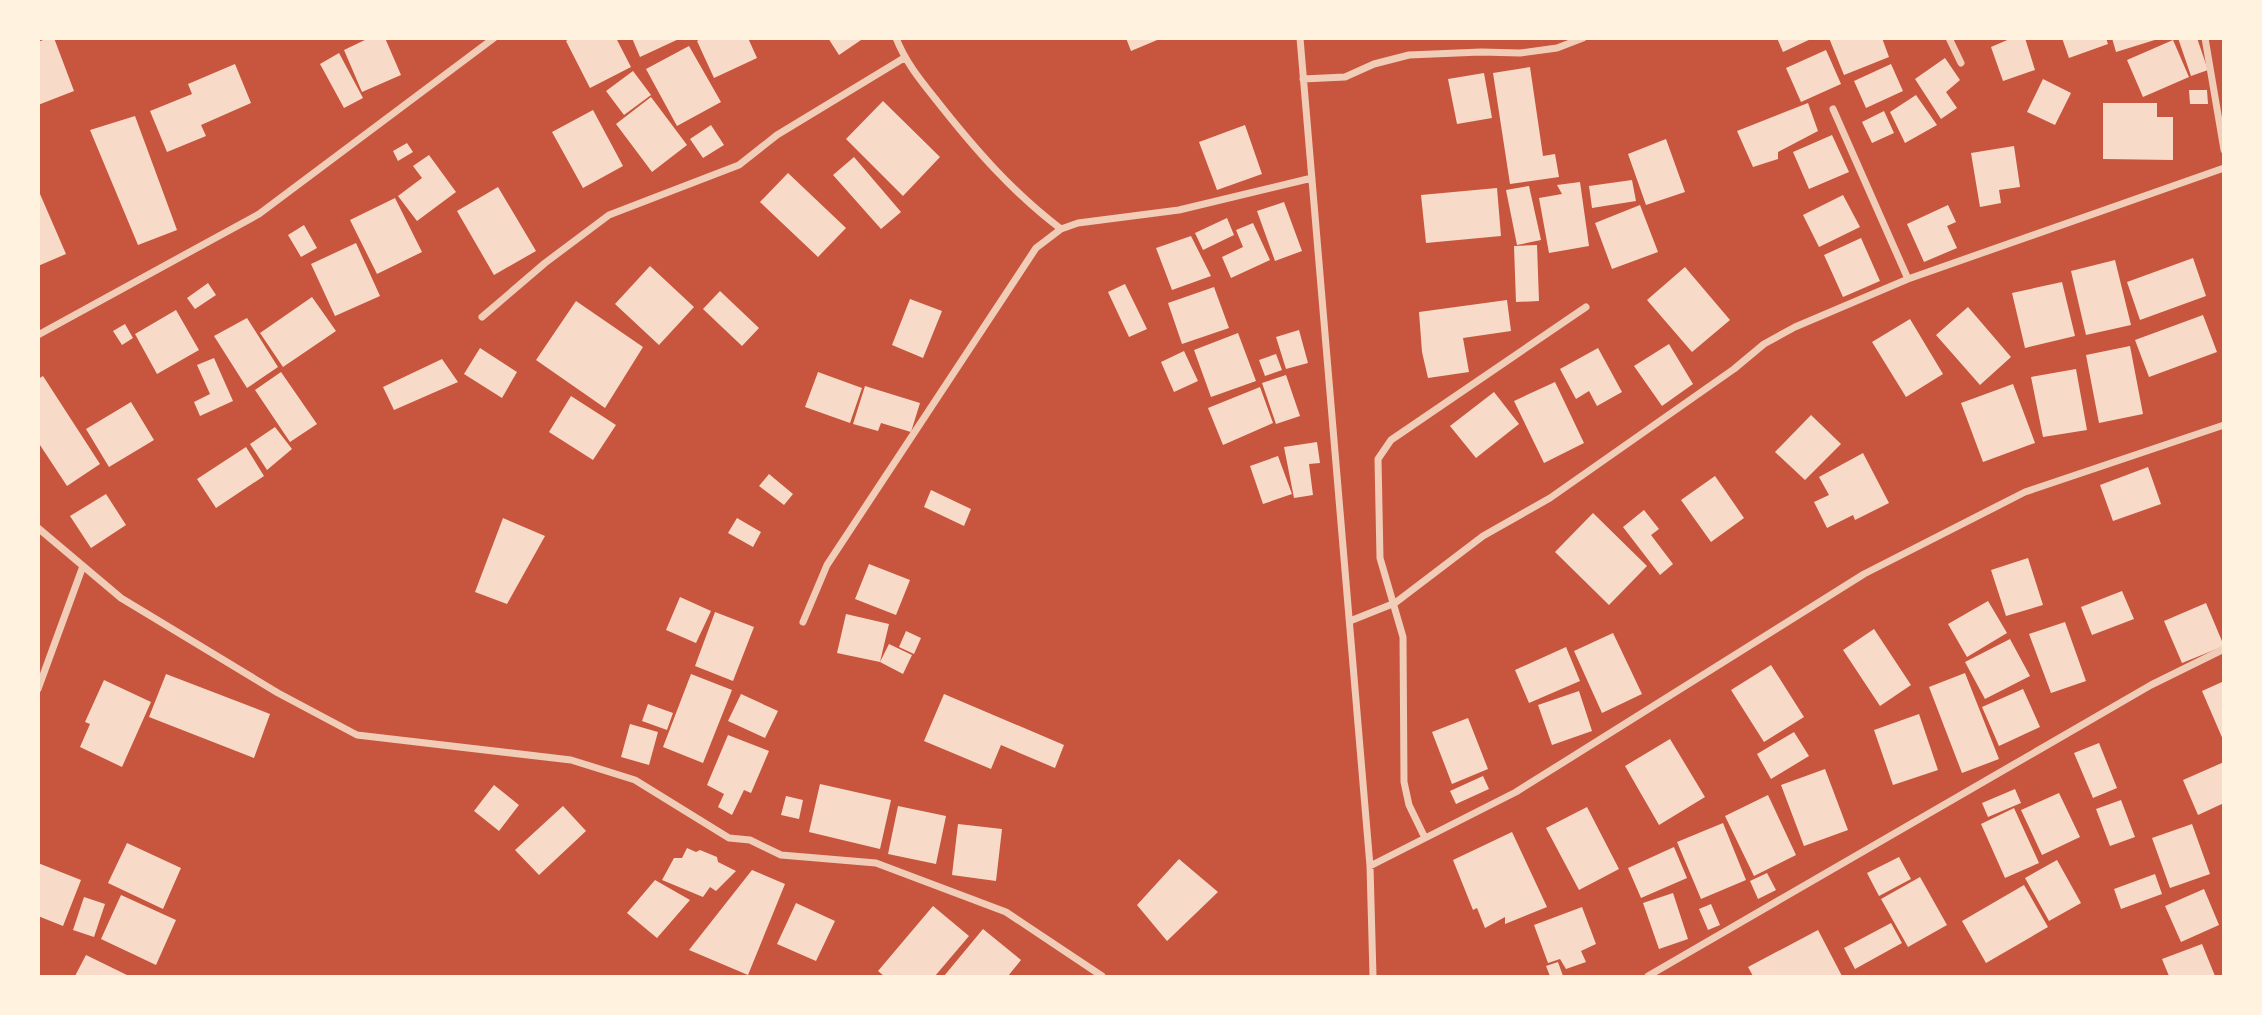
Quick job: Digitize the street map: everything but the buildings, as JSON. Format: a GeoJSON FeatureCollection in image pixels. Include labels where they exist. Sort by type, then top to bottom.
{"type":"FeatureCollection","features":[{"type":"Feature","properties":{"kind":"street"},"geometry":{"type":"LineString","coordinates":[[38,335],[259,214],[494,38]]}},
{"type":"Feature","properties":{"kind":"street"},"geometry":{"type":"LineString","coordinates":[[896,38],[904,58],[961,131],[1028,204],[1061,229]]}},
{"type":"Feature","properties":{"kind":"street"},"geometry":{"type":"LineString","coordinates":[[1300,38],[1370,866],[1373,976]]}},
{"type":"Feature","properties":{"kind":"street"},"geometry":{"type":"LineString","coordinates":[[1303,79],[1345,77],[1374,64],[1409,55],[1520,53],[1557,48],[1583,38]]}},
{"type":"Feature","properties":{"kind":"street"},"geometry":{"type":"LineString","coordinates":[[1949,38],[1961,63]]}},
{"type":"Feature","properties":{"kind":"street"},"geometry":{"type":"LineString","coordinates":[[2205,38],[2224,150]]}},
{"type":"Feature","properties":{"kind":"street"},"geometry":{"type":"LineString","coordinates":[[482,317],[545,263],[609,215],[739,165],[777,135],[904,58]]}},
{"type":"Feature","properties":{"kind":"street"},"geometry":{"type":"LineString","coordinates":[[1833,109],[1908,279]]}},
{"type":"Feature","properties":{"kind":"street"},"geometry":{"type":"LineString","coordinates":[[1350,621],[1395,603],[1483,536],[1550,498],[1734,369],[1764,344],[1795,327],[1908,279],[2224,168]]}},
{"type":"Feature","properties":{"kind":"street"},"geometry":{"type":"LineString","coordinates":[[803,622],[827,565],[1037,248],[1061,229],[1078,223],[1179,210],[1312,178]]}},
{"type":"Feature","properties":{"kind":"street"},"geometry":{"type":"LineString","coordinates":[[1425,838],[1409,804],[1405,782],[1403,637],[1380,558],[1378,460],[1391,440],[1586,306]]}},
{"type":"Feature","properties":{"kind":"street"},"geometry":{"type":"LineString","coordinates":[[1370,866],[1516,792],[1876,568],[2025,492],[2224,425]]}},
{"type":"Feature","properties":{"kind":"street"},"geometry":{"type":"LineString","coordinates":[[38,528],[132,604],[278,694],[357,736],[571,760],[635,780],[730,838],[750,840],[780,855],[876,863],[1006,912],[1102,976]]}},
{"type":"Feature","properties":{"kind":"street"},"geometry":{"type":"LineString","coordinates":[[38,689],[83,566]]}},
{"type":"Feature","properties":{"kind":"street"},"geometry":{"type":"LineString","coordinates":[[1648,976],[2151,685],[2224,649]]}}]}
